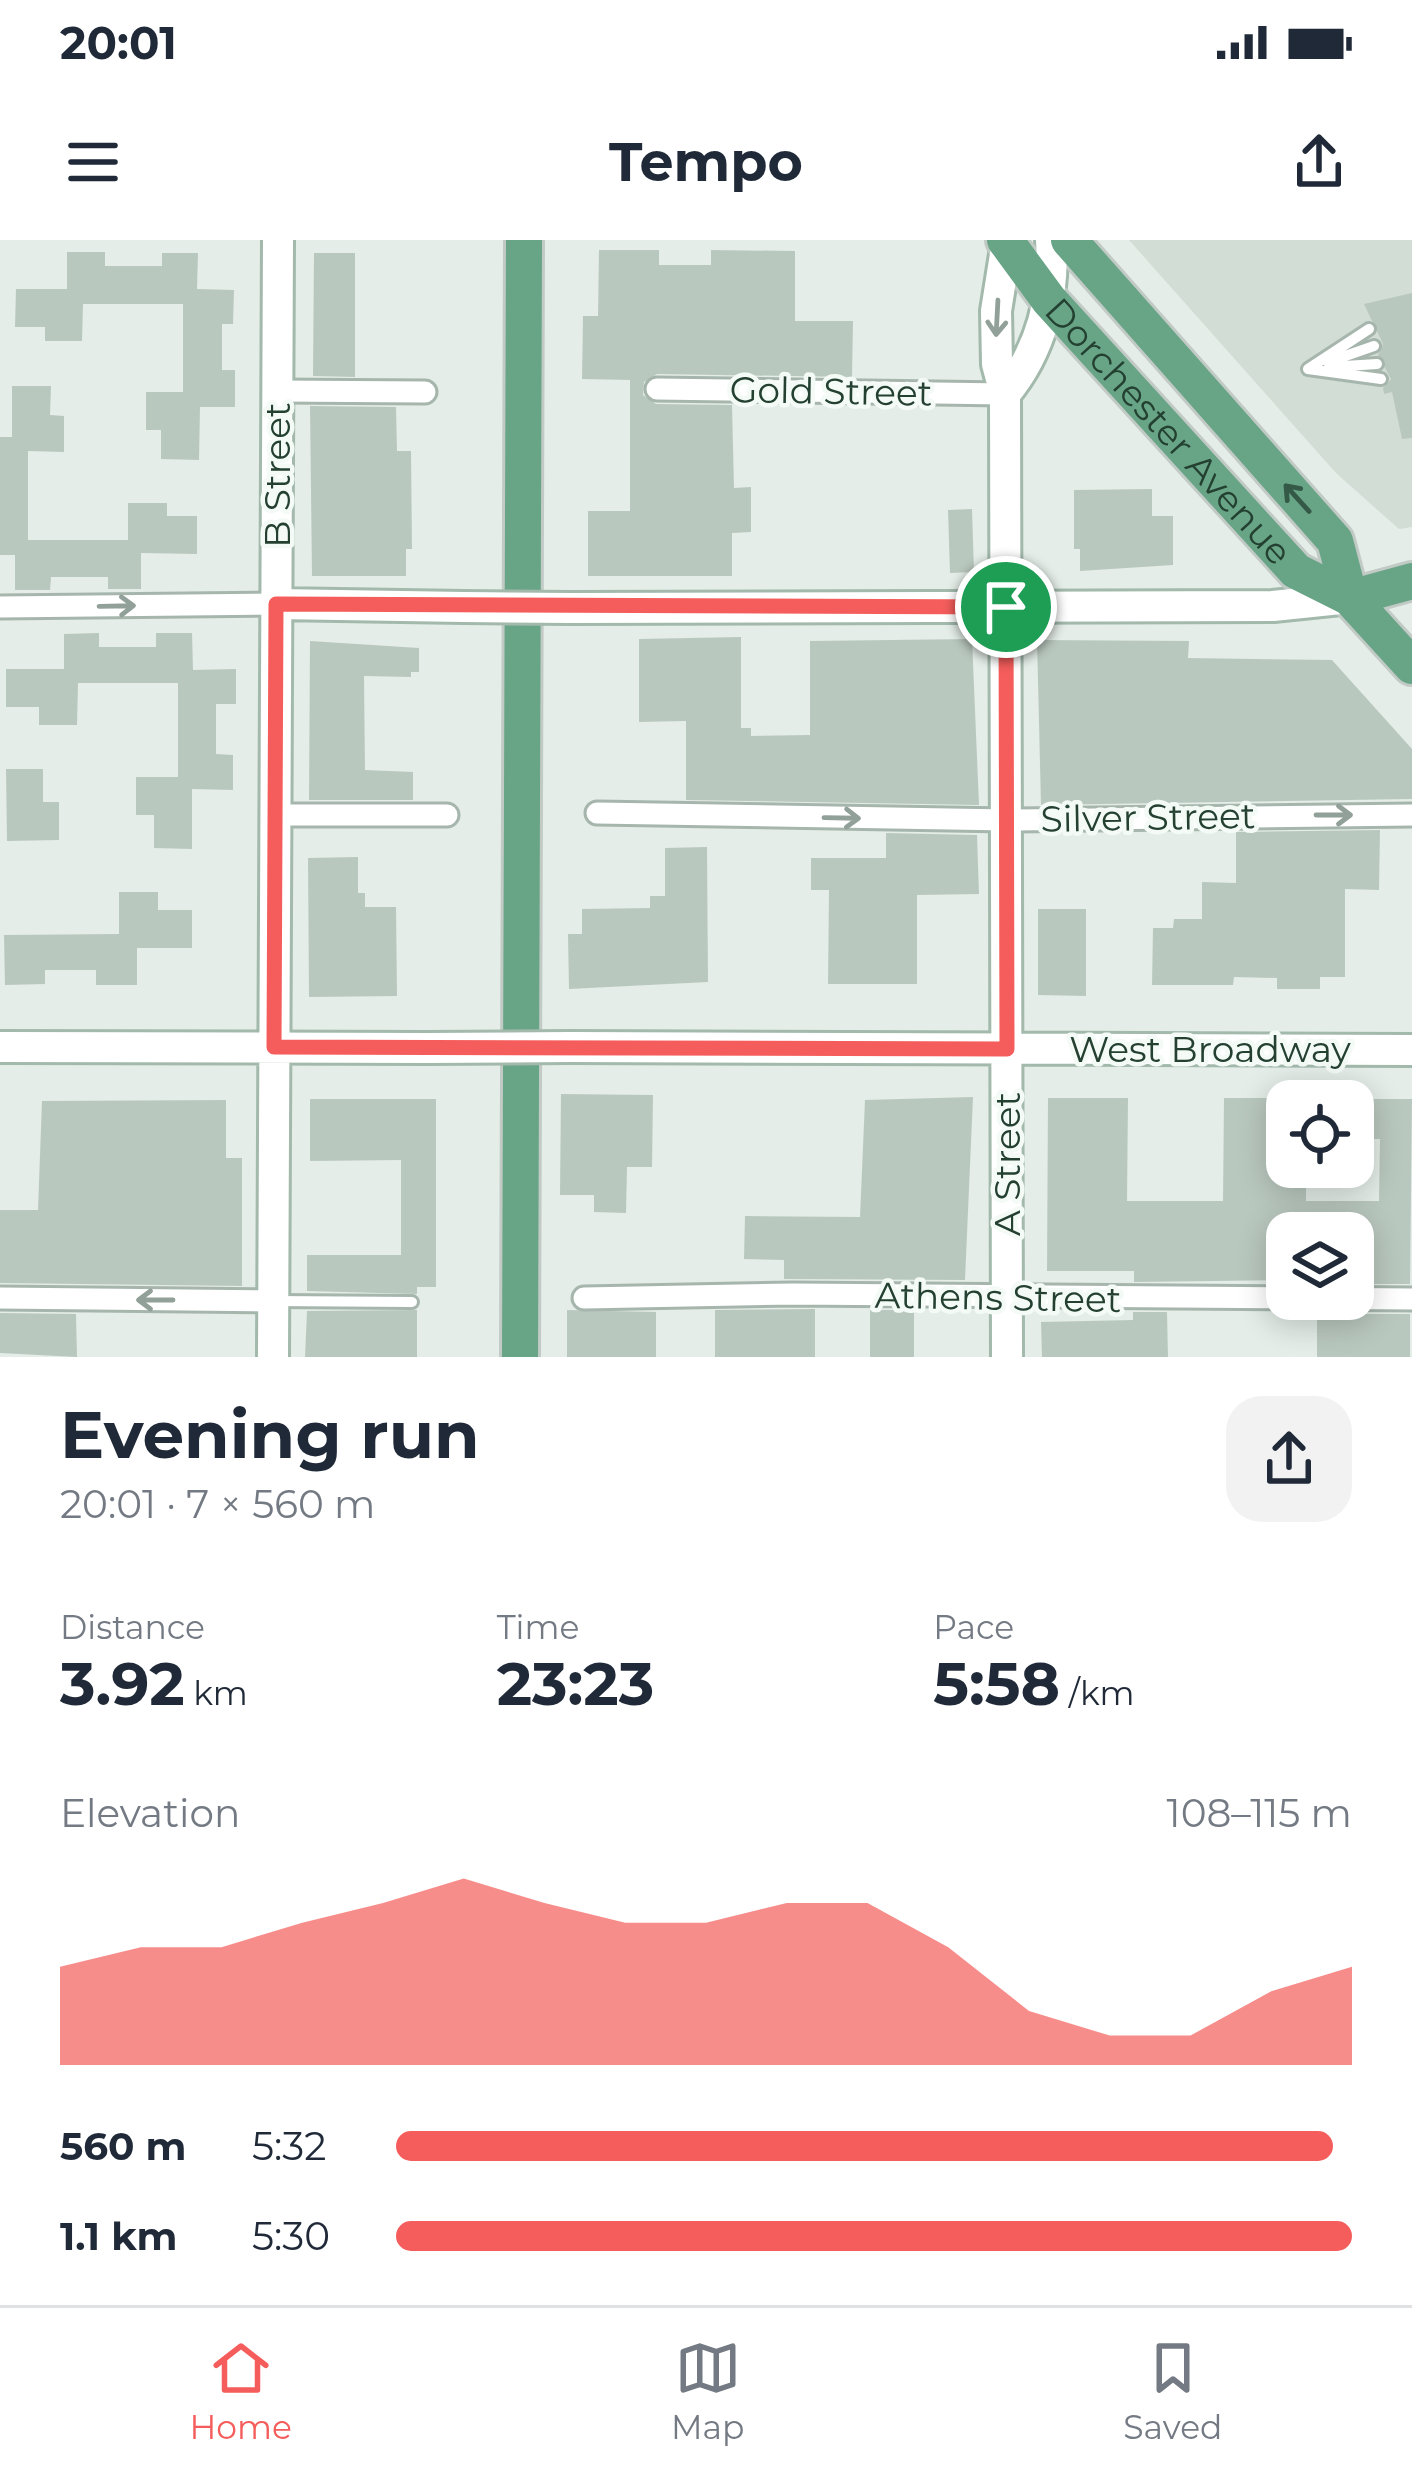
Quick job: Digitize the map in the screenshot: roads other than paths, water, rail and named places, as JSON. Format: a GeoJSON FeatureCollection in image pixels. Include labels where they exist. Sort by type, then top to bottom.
{"type":"FeatureCollection","features":[{"type":"Feature","properties":{"kind":"main road","name":"B Street"},"geometry":{"type":"LineString","coordinates":[[273,1357],[278,240]]}},
{"type":"Feature","properties":{"kind":"main road"},"geometry":{"type":"LineString","coordinates":[[520,1357],[524,240]]}},
{"type":"Feature","properties":{"kind":"main road"},"geometry":{"type":"LineString","coordinates":[[1005,394],[1034,350],[1049,300],[1051,240]]}},
{"type":"Feature","properties":{"kind":"main road","name":"Dorchester Avenue"},"geometry":{"type":"LineString","coordinates":[[1069,240],[1335,541],[1350,598]]}},
{"type":"Feature","properties":{"kind":"main road","name":"Dorchester Avenue"},"geometry":{"type":"LineString","coordinates":[[1006,241],[1049,300],[1296,571],[1350,598],[1412,666]]}},
{"type":"Feature","properties":{"kind":"main road","name":"A Street"},"geometry":{"type":"LineString","coordinates":[[1006,241],[995,353],[1005,394],[1007,1357]]}},
{"type":"Feature","properties":{"kind":"main road"},"geometry":{"type":"LineString","coordinates":[[276,604],[464,608],[1274,606],[1350,598],[1412,581]]}},
{"type":"Feature","properties":{"kind":"main road","name":"West Broadway"},"geometry":{"type":"LineString","coordinates":[[0,1047],[1412,1050]]}},
{"type":"Feature","properties":{"kind":"street","name":"Gold Street"},"geometry":{"type":"LineString","coordinates":[[657,389],[1005,394]]}},
{"type":"Feature","properties":{"kind":"street"},"geometry":{"type":"LineString","coordinates":[[277,391],[425,392]]}},
{"type":"Feature","properties":{"kind":"street"},"geometry":{"type":"LineString","coordinates":[[0,607],[276,604]]}},
{"type":"Feature","properties":{"kind":"street","name":"Silver Street"},"geometry":{"type":"LineString","coordinates":[[597,813],[1007,820],[1412,815]]}},
{"type":"Feature","properties":{"kind":"street"},"geometry":{"type":"LineString","coordinates":[[275,815],[447,815]]}},
{"type":"Feature","properties":{"kind":"street"},"geometry":{"type":"LineString","coordinates":[[0,1298],[272,1301]]}},
{"type":"Feature","properties":{"kind":"street","name":"Athens Street"},"geometry":{"type":"LineString","coordinates":[[584,1298],[1412,1299]]}},
{"type":"Feature","properties":{"kind":"lane"},"geometry":{"type":"LineString","coordinates":[[1308,369],[1370,329]]}},
{"type":"Feature","properties":{"kind":"lane"},"geometry":{"type":"LineString","coordinates":[[1308,369],[1374,346]]}},
{"type":"Feature","properties":{"kind":"lane"},"geometry":{"type":"LineString","coordinates":[[1308,369],[1377,364]]}},
{"type":"Feature","properties":{"kind":"lane"},"geometry":{"type":"LineString","coordinates":[[1308,369],[1381,379]]}},
{"type":"Feature","properties":{"kind":"lane"},"geometry":{"type":"LineString","coordinates":[[272,1301],[412,1302]]}}]}
